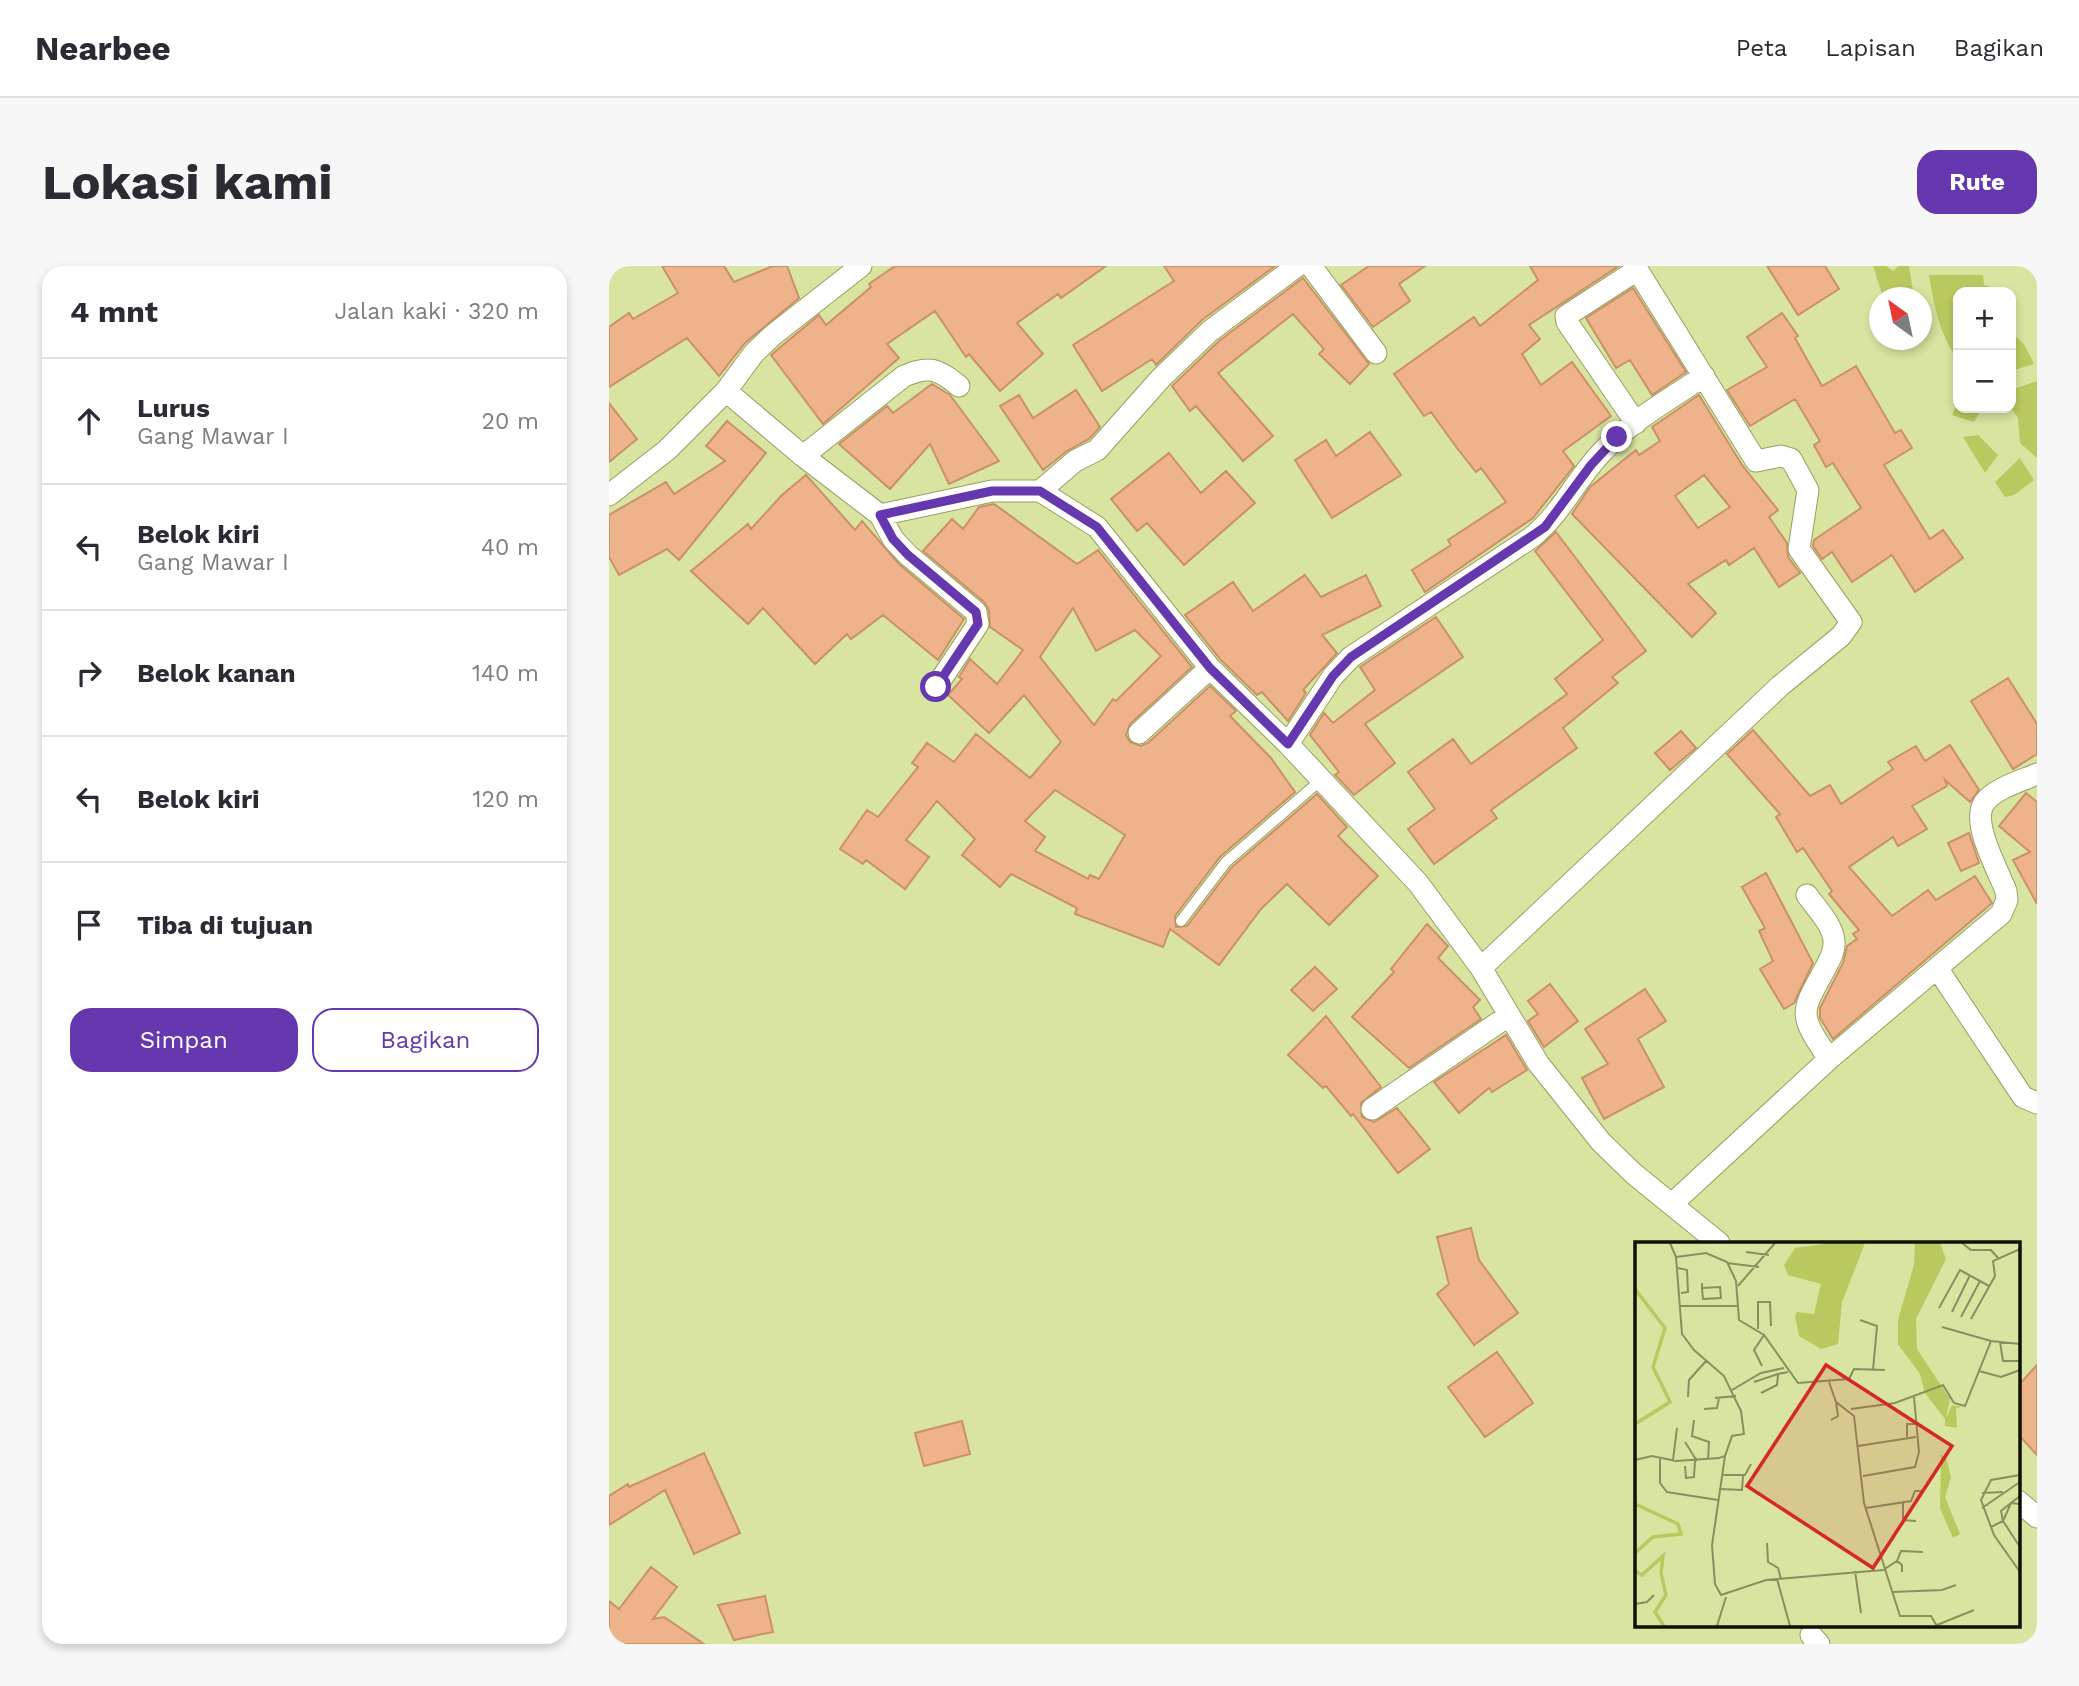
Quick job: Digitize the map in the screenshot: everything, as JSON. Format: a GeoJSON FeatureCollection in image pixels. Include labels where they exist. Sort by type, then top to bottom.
{"type":"FeatureCollection","features":[{"type":"Feature","properties":{"kind":"street"},"geometry":{"type":"LineString","coordinates":[[609,495],[667,450],[726,391],[754,352],[861,266]]}},
{"type":"Feature","properties":{"kind":"street"},"geometry":{"type":"LineString","coordinates":[[1040,491],[1075,461],[1097,450],[1161,378],[1210,331],[1297,266]]}},
{"type":"Feature","properties":{"kind":"street"},"geometry":{"type":"LineString","coordinates":[[1311,266],[1376,353]]}},
{"type":"Feature","properties":{"kind":"street"},"geometry":{"type":"LineString","coordinates":[[1481,968],[1780,685],[1840,636],[1851,622],[1799,549],[1808,497],[1807,483],[1790,459],[1781,456],[1756,461],[1636,268],[1566,316],[1567,322],[1636,423]]}},
{"type":"Feature","properties":{"kind":"street"},"geometry":{"type":"LineString","coordinates":[[803,456],[904,376],[922,368],[936,368],[960,386]]}},
{"type":"Feature","properties":{"kind":"street"},"geometry":{"type":"LineString","coordinates":[[1288,744],[1333,676],[1351,657],[1545,527],[1603,450],[1636,423],[1704,376]]}},
{"type":"Feature","properties":{"kind":"street"},"geometry":{"type":"LineString","coordinates":[[726,391],[803,456],[880,515],[893,539],[908,555],[976,612],[978,624],[936,687]]}},
{"type":"Feature","properties":{"kind":"street"},"geometry":{"type":"LineString","coordinates":[[880,515],[992,491],[1040,491],[1097,527],[1210,668],[1288,744],[1418,883],[1481,968],[1538,1063],[1601,1142],[1634,1174],[1718,1242]]}},
{"type":"Feature","properties":{"kind":"street"},"geometry":{"type":"LineString","coordinates":[[1139,733],[1210,668]]}},
{"type":"Feature","properties":{"kind":"street"},"geometry":{"type":"LineString","coordinates":[[1673,1203],[1829,1059],[1994,921],[2007,900],[1980,827],[1979,814],[1985,802],[1995,794],[2037,774]]}},
{"type":"Feature","properties":{"kind":"street"},"geometry":{"type":"LineString","coordinates":[[1807,895],[1834,939],[1834,950],[1806,1002],[1804,1015],[1808,1028],[1829,1059]]}},
{"type":"Feature","properties":{"kind":"street"},"geometry":{"type":"LineString","coordinates":[[1937,968],[2023,1097],[2037,1103]]}},
{"type":"Feature","properties":{"kind":"street"},"geometry":{"type":"LineString","coordinates":[[1373,1109],[1508,1016]]}},
{"type":"Feature","properties":{"kind":"street"},"geometry":{"type":"LineString","coordinates":[[2019,1502],[2037,1517]]}},
{"type":"Feature","properties":{"kind":"lane"},"geometry":{"type":"LineString","coordinates":[[1181,921],[1226,862],[1321,780]]}},
{"type":"Feature","properties":{"kind":"shaded area"},"geometry":{"type":"Polygon","coordinates":[[[1873,266],[1886,266],[1893,271],[1899,266],[1909,266],[1912,287],[1880,287],[1873,266]]]}},
{"type":"Feature","properties":{"kind":"shaded area"},"geometry":{"type":"Polygon","coordinates":[[[1929,275],[1983,275],[1984,285],[1990,287],[1953,287],[1953,352],[1939,320],[1929,275]]]}},
{"type":"Feature","properties":{"kind":"shaded area"},"geometry":{"type":"Polygon","coordinates":[[[2016,337],[2024,344],[2034,364],[2016,369],[2016,337]]]}},
{"type":"Feature","properties":{"kind":"shaded area"},"geometry":{"type":"Polygon","coordinates":[[[2037,381],[2037,458],[2020,443],[2018,418],[2014,413],[2016,388],[2037,381]]]}},
{"type":"Feature","properties":{"kind":"shaded area"},"geometry":{"type":"Polygon","coordinates":[[[1953,413],[1979,413],[1974,422],[1952,415],[1953,413]]]}},
{"type":"Feature","properties":{"kind":"shaded area"},"geometry":{"type":"Polygon","coordinates":[[[1978,435],[1998,455],[1985,473],[1963,437],[1978,435]]]}},
{"type":"Feature","properties":{"kind":"shaded area"},"geometry":{"type":"Polygon","coordinates":[[[2020,458],[2034,480],[2014,495],[2005,497],[1995,482],[2020,458]]]}},
{"type":"Feature","properties":{"kind":"building"},"geometry":{"type":"Polygon","coordinates":[[[662,266],[724,266],[734,282],[773,266],[787,266],[799,298],[745,343],[719,376],[687,338],[609,387],[609,327],[629,313],[633,319],[678,293],[662,266]]]}},
{"type":"Feature","properties":{"kind":"building"},"geometry":{"type":"Polygon","coordinates":[[[895,266],[1106,266],[1061,298],[1058,294],[1017,323],[1043,354],[1000,391],[969,354],[966,357],[935,311],[887,344],[899,358],[823,424],[771,355],[819,315],[826,325],[871,287],[869,284],[895,266]]]}},
{"type":"Feature","properties":{"kind":"building"},"geometry":{"type":"Polygon","coordinates":[[[1164,266],[1275,266],[1202,320],[1156,365],[1152,359],[1102,391],[1073,345],[1174,281],[1164,266]]]}},
{"type":"Feature","properties":{"kind":"building"},"geometry":{"type":"Polygon","coordinates":[[[1369,266],[1425,266],[1399,284],[1410,301],[1373,327],[1341,285],[1369,266]]]}},
{"type":"Feature","properties":{"kind":"building"},"geometry":{"type":"Polygon","coordinates":[[[1530,266],[1619,266],[1529,325],[1540,339],[1522,354],[1541,385],[1572,362],[1611,416],[1563,451],[1574,466],[1533,518],[1425,592],[1412,570],[1451,545],[1448,540],[1506,502],[1481,468],[1476,472],[1431,412],[1424,416],[1394,374],[1474,317],[1480,326],[1538,280],[1530,266]]]}},
{"type":"Feature","properties":{"kind":"building"},"geometry":{"type":"Polygon","coordinates":[[[1767,266],[1825,266],[1839,289],[1798,315],[1767,266]]]}},
{"type":"Feature","properties":{"kind":"building"},"geometry":{"type":"Polygon","coordinates":[[[1303,278],[1369,364],[1350,384],[1319,354],[1324,349],[1293,314],[1218,373],[1273,436],[1243,461],[1196,406],[1190,411],[1172,386],[1219,341],[1303,278]]]}},
{"type":"Feature","properties":{"kind":"building"},"geometry":{"type":"Polygon","coordinates":[[[1633,288],[1686,372],[1652,395],[1630,360],[1616,368],[1586,318],[1633,288]]]}},
{"type":"Feature","properties":{"kind":"building"},"geometry":{"type":"Polygon","coordinates":[[[1782,313],[1798,336],[1795,338],[1822,386],[1856,366],[1895,433],[1901,430],[1912,448],[1884,465],[1930,539],[1943,530],[1963,558],[1915,592],[1892,555],[1852,582],[1832,552],[1822,559],[1813,546],[1814,540],[1861,508],[1833,463],[1826,467],[1814,445],[1820,441],[1795,399],[1750,426],[1727,390],[1767,367],[1747,337],[1782,313]]]}},
{"type":"Feature","properties":{"kind":"building"},"geometry":{"type":"Polygon","coordinates":[[[932,384],[950,395],[999,461],[949,484],[930,444],[890,489],[839,444],[887,406],[893,413],[932,384]]]}},
{"type":"Feature","properties":{"kind":"building"},"geometry":{"type":"Polygon","coordinates":[[[1076,390],[1100,427],[1089,439],[1067,451],[1043,470],[1000,406],[1019,395],[1033,418],[1076,390]]]}},
{"type":"Feature","properties":{"kind":"building"},"geometry":{"type":"Polygon","coordinates":[[[1699,395],[1742,465],[1778,510],[1769,517],[1787,543],[1788,557],[1800,573],[1779,587],[1754,548],[1729,565],[1726,560],[1688,584],[1716,613],[1692,637],[1572,514],[1590,487],[1636,450],[1639,455],[1660,441],[1652,427],[1699,395]],[[1704,475],[1675,496],[1698,528],[1730,507],[1704,475]]]}},
{"type":"Feature","properties":{"kind":"building"},"geometry":{"type":"Polygon","coordinates":[[[609,403],[637,439],[609,462],[609,403]]]}},
{"type":"Feature","properties":{"kind":"building"},"geometry":{"type":"Polygon","coordinates":[[[727,421],[766,453],[679,560],[667,549],[619,575],[609,557],[609,515],[666,482],[674,494],[725,461],[706,446],[727,421]]]}},
{"type":"Feature","properties":{"kind":"building"},"geometry":{"type":"Polygon","coordinates":[[[1370,432],[1401,475],[1332,518],[1295,460],[1326,440],[1336,456],[1370,432]]]}},
{"type":"Feature","properties":{"kind":"building"},"geometry":{"type":"Polygon","coordinates":[[[1169,453],[1201,493],[1226,471],[1255,503],[1184,565],[1147,523],[1137,531],[1111,499],[1169,453]]]}},
{"type":"Feature","properties":{"kind":"building"},"geometry":{"type":"Polygon","coordinates":[[[806,475],[855,530],[862,521],[899,564],[964,619],[938,660],[883,615],[851,639],[847,634],[815,664],[763,608],[748,624],[691,571],[748,524],[751,529],[782,495],[806,475]]]}},
{"type":"Feature","properties":{"kind":"building"},"geometry":{"type":"Polygon","coordinates":[[[994,504],[1077,564],[1098,550],[1192,667],[1130,724],[1126,735],[1130,742],[1141,746],[1148,743],[1210,686],[1236,711],[1230,716],[1271,758],[1295,792],[1220,857],[1175,916],[1176,927],[1187,926],[1232,867],[1317,794],[1347,827],[1338,836],[1378,876],[1329,925],[1287,884],[1261,909],[1219,965],[1170,929],[1163,947],[1075,914],[1077,908],[1011,874],[1000,887],[962,855],[975,839],[937,801],[906,840],[929,857],[905,889],[866,860],[863,864],[840,849],[867,810],[878,817],[918,767],[912,763],[927,743],[954,762],[976,734],[1030,778],[1061,742],[1024,695],[989,733],[948,695],[962,679],[959,677],[970,659],[997,684],[1023,650],[990,627],[989,610],[984,602],[923,551],[952,519],[963,529],[979,507],[994,504]],[[1073,608],[1040,657],[1094,725],[1113,699],[1116,701],[1161,656],[1135,630],[1096,651],[1073,608]],[[1055,790],[1025,821],[1045,837],[1035,851],[1088,879],[1090,875],[1099,879],[1125,835],[1055,790]]]}},
{"type":"Feature","properties":{"kind":"building"},"geometry":{"type":"Polygon","coordinates":[[[1556,532],[1646,651],[1612,677],[1618,683],[1563,728],[1577,748],[1491,810],[1497,818],[1434,864],[1408,829],[1435,809],[1408,772],[1453,739],[1471,764],[1567,694],[1555,679],[1603,640],[1535,551],[1556,532]]]}},
{"type":"Feature","properties":{"kind":"building"},"geometry":{"type":"Polygon","coordinates":[[[1305,575],[1321,597],[1366,575],[1381,606],[1322,635],[1337,653],[1303,690],[1306,693],[1288,721],[1262,692],[1257,695],[1220,659],[1185,615],[1233,582],[1253,611],[1305,575]]]}},
{"type":"Feature","properties":{"kind":"building"},"geometry":{"type":"Polygon","coordinates":[[[1436,617],[1463,657],[1365,724],[1395,763],[1354,795],[1335,775],[1339,772],[1310,735],[1324,713],[1333,723],[1375,690],[1360,667],[1436,617]]]}},
{"type":"Feature","properties":{"kind":"building"},"geometry":{"type":"Polygon","coordinates":[[[2008,678],[2037,724],[2037,754],[2013,769],[1971,701],[2008,678]]]}},
{"type":"Feature","properties":{"kind":"building"},"geometry":{"type":"Polygon","coordinates":[[[1753,730],[1810,796],[1830,785],[1841,804],[1893,769],[1888,762],[1916,746],[1925,761],[1950,745],[1979,790],[1970,802],[1945,780],[1947,786],[1912,806],[1927,829],[1898,846],[1893,837],[1849,867],[1892,916],[1928,890],[1936,900],[1975,876],[1992,903],[1833,1039],[1820,1018],[1820,1008],[1843,963],[1847,946],[1857,939],[1853,934],[1859,930],[1829,894],[1832,891],[1803,848],[1797,852],[1776,817],[1780,814],[1727,754],[1753,730]]]}},
{"type":"Feature","properties":{"kind":"building"},"geometry":{"type":"Polygon","coordinates":[[[1681,731],[1696,748],[1670,770],[1655,753],[1681,731]]]}},
{"type":"Feature","properties":{"kind":"building"},"geometry":{"type":"Polygon","coordinates":[[[2026,793],[2037,802],[2037,904],[2013,860],[2030,852],[1999,826],[2026,793]]]}},
{"type":"Feature","properties":{"kind":"building"},"geometry":{"type":"Polygon","coordinates":[[[1969,833],[1979,863],[1961,871],[1948,843],[1969,833]]]}},
{"type":"Feature","properties":{"kind":"building"},"geometry":{"type":"Polygon","coordinates":[[[1766,873],[1813,963],[1794,1003],[1784,1009],[1760,969],[1773,961],[1759,931],[1765,928],[1742,887],[1766,873]]]}},
{"type":"Feature","properties":{"kind":"building"},"geometry":{"type":"Polygon","coordinates":[[[1427,924],[1448,946],[1438,958],[1480,1000],[1473,1007],[1481,1019],[1409,1068],[1352,1017],[1394,972],[1391,969],[1427,924]]]}},
{"type":"Feature","properties":{"kind":"building"},"geometry":{"type":"Polygon","coordinates":[[[1315,967],[1337,989],[1313,1011],[1291,990],[1315,967]]]}},
{"type":"Feature","properties":{"kind":"building"},"geometry":{"type":"Polygon","coordinates":[[[1550,984],[1578,1021],[1544,1047],[1528,1021],[1538,1014],[1528,1001],[1550,984]]]}},
{"type":"Feature","properties":{"kind":"building"},"geometry":{"type":"Polygon","coordinates":[[[1645,989],[1666,1021],[1638,1039],[1664,1087],[1604,1119],[1582,1078],[1608,1064],[1585,1029],[1645,989]]]}},
{"type":"Feature","properties":{"kind":"building"},"geometry":{"type":"Polygon","coordinates":[[[1326,1016],[1381,1087],[1361,1103],[1362,1117],[1374,1122],[1397,1108],[1430,1149],[1398,1173],[1353,1114],[1351,1116],[1326,1086],[1323,1088],[1288,1055],[1326,1016]]]}},
{"type":"Feature","properties":{"kind":"building"},"geometry":{"type":"Polygon","coordinates":[[[1506,1035],[1527,1070],[1492,1092],[1489,1088],[1459,1113],[1434,1082],[1506,1035]]]}},
{"type":"Feature","properties":{"kind":"building"},"geometry":{"type":"Polygon","coordinates":[[[1471,1228],[1479,1260],[1518,1313],[1474,1345],[1437,1294],[1449,1284],[1437,1237],[1471,1228]]]}},
{"type":"Feature","properties":{"kind":"building"},"geometry":{"type":"Polygon","coordinates":[[[1497,1352],[1533,1403],[1485,1437],[1448,1387],[1497,1352]]]}},
{"type":"Feature","properties":{"kind":"building"},"geometry":{"type":"Polygon","coordinates":[[[2037,1365],[2037,1455],[2019,1435],[2019,1385],[2037,1365]]]}},
{"type":"Feature","properties":{"kind":"building"},"geometry":{"type":"Polygon","coordinates":[[[962,1421],[970,1454],[924,1466],[915,1433],[962,1421]]]}},
{"type":"Feature","properties":{"kind":"building"},"geometry":{"type":"Polygon","coordinates":[[[704,1453],[740,1533],[694,1554],[665,1490],[609,1525],[609,1496],[628,1484],[629,1487],[704,1453]]]}},
{"type":"Feature","properties":{"kind":"building"},"geometry":{"type":"Polygon","coordinates":[[[651,1567],[677,1587],[653,1619],[664,1617],[704,1644],[609,1644],[609,1601],[619,1609],[651,1567]]]}},
{"type":"Feature","properties":{"kind":"building"},"geometry":{"type":"Polygon","coordinates":[[[765,1596],[773,1632],[734,1640],[718,1605],[765,1596]]]}},
{"type":"Feature","properties":{"kind":"route"},"geometry":{"type":"LineString","coordinates":[[936,687],[978,624],[976,612],[908,555],[893,539],[880,515],[992,491],[1040,491],[1073,509],[1097,527],[1119,550],[1177,629],[1210,668],[1288,744],[1341,666],[1545,527],[1591,465],[1617,437]]}}]}
